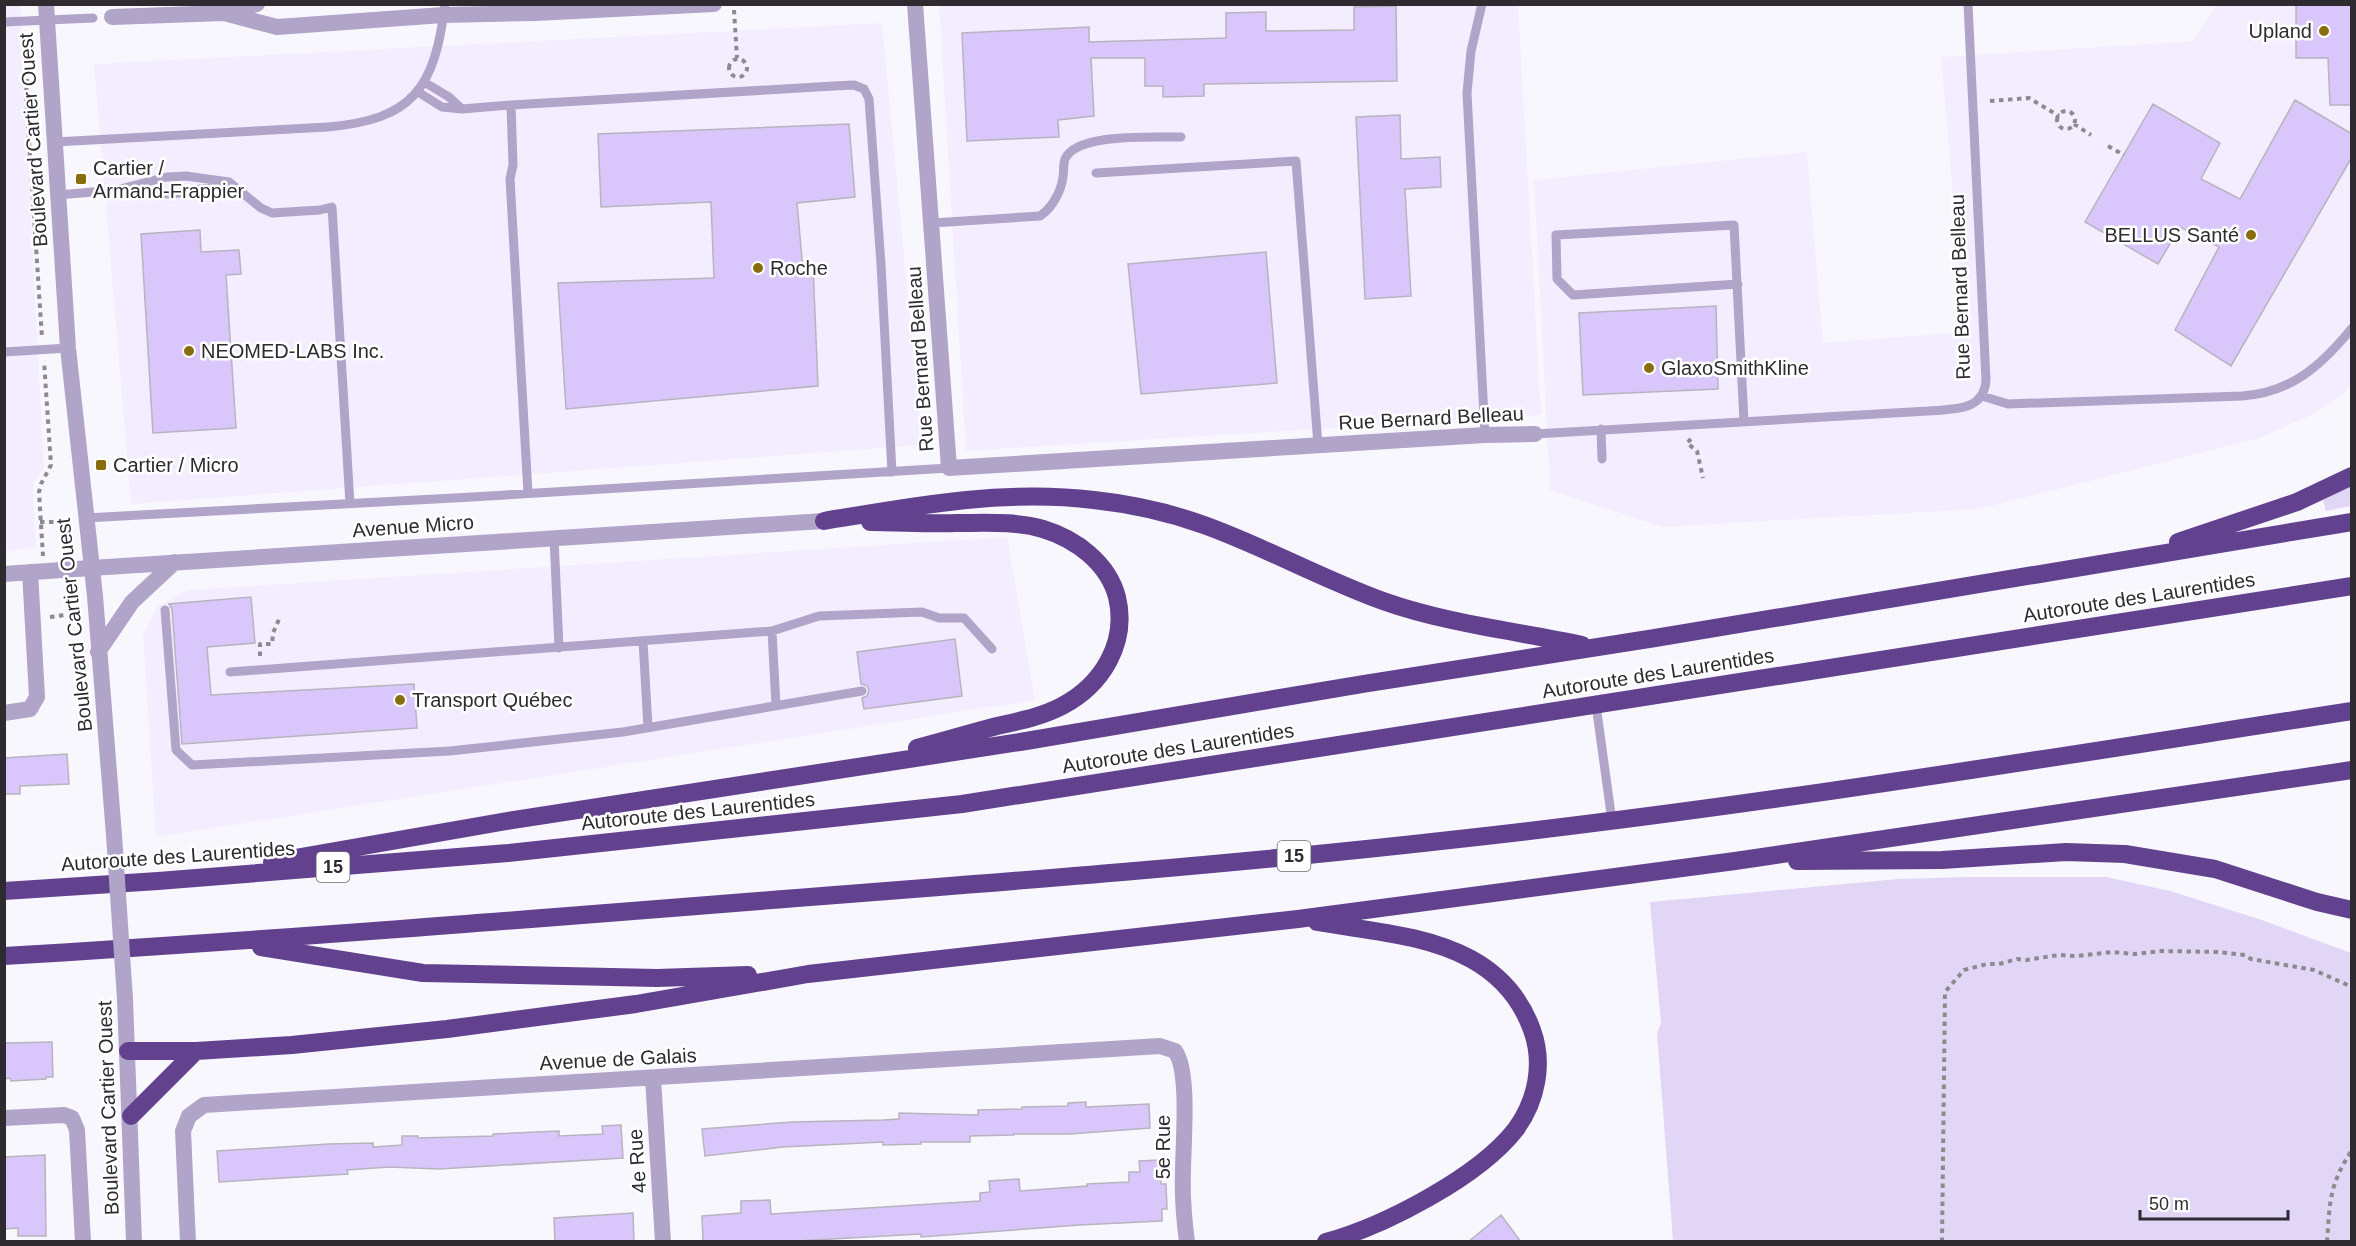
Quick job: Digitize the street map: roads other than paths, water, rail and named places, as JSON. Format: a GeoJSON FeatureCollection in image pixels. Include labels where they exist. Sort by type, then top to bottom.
{"type":"FeatureCollection","features":[{"type":"Feature","properties":{"kind":"highway"},"geometry":{"type":"LineString","coordinates":[[2120,561],[2297,502],[2352,476]]}},
{"type":"Feature","properties":{"kind":"highway"},"geometry":{"type":"LineString","coordinates":[[824,521],[953,500],[996,497],[1071,497],[1117,503],[1160,511],[1202,524],[1348,587],[1405,608],[1451,620],[1593,648]]}},
{"type":"Feature","properties":{"kind":"highway"},"geometry":{"type":"LineString","coordinates":[[824,521],[993,523],[1042,529],[1073,542],[1099,564],[1115,590],[1119,615],[1118,639],[1104,670],[1086,689],[1061,706],[1028,719],[830,771]]}},
{"type":"Feature","properties":{"kind":"highway"},"geometry":{"type":"LineString","coordinates":[[158,881],[519,820],[1593,648],[2352,522]]}},
{"type":"Feature","properties":{"kind":"highway","name":"Autoroute des Laurentides"},"geometry":{"type":"LineString","coordinates":[[4,891],[508,853],[918,810],[1062,790],[2352,586]]}},
{"type":"Feature","properties":{"kind":"highway","name":"15"},"geometry":{"type":"LineString","coordinates":[[4,956],[230,942],[1105,874],[1462,839],[1838,791],[2352,711]]}},
{"type":"Feature","properties":{"kind":"highway"},"geometry":{"type":"LineString","coordinates":[[128,1051],[196,1051],[356,1040],[447,1029],[636,1004],[807,974],[1298,919],[1735,861],[2352,770]]}},
{"type":"Feature","properties":{"kind":"highway"},"geometry":{"type":"LineString","coordinates":[[1735,861],[1942,861],[2032,853],[2105,853],[2167,860],[2215,869],[2317,902],[2352,910]]}},
{"type":"Feature","properties":{"kind":"highway"},"geometry":{"type":"LineString","coordinates":[[2317,902],[2352,919]]}},
{"type":"Feature","properties":{"kind":"highway"},"geometry":{"type":"LineString","coordinates":[[1298,919],[1425,940],[1472,959],[1496,976],[1516,998],[1531,1027],[1538,1056],[1535,1088],[1528,1107],[1516,1128],[1495,1150],[1438,1191],[1398,1214],[1326,1242]]}},
{"type":"Feature","properties":{"kind":"highway"},"geometry":{"type":"LineString","coordinates":[[230,942],[423,973],[657,978],[807,974]]}},
{"type":"Feature","properties":{"kind":"highway"},"geometry":{"type":"LineString","coordinates":[[131,1116],[196,1051]]}},
{"type":"Feature","properties":{"kind":"street","name":"Boulevard Cartier Ouest"},"geometry":{"type":"LineString","coordinates":[[46,4],[68,348],[91,568],[114,835],[128,1051],[134,1242]]}},
{"type":"Feature","properties":{"kind":"street"},"geometry":{"type":"LineString","coordinates":[[112,16],[224,13],[257,4]]}},
{"type":"Feature","properties":{"kind":"street"},"geometry":{"type":"LineString","coordinates":[[224,13],[277,27],[444,10],[714,4]]}},
{"type":"Feature","properties":{"kind":"street","name":"Rue Bernard Belleau"},"geometry":{"type":"LineString","coordinates":[[915,4],[949,468],[1485,435],[1535,434]]}},
{"type":"Feature","properties":{"kind":"street","name":"Avenue Micro"},"geometry":{"type":"LineString","coordinates":[[4,574],[824,521]]}},
{"type":"Feature","properties":{"kind":"street"},"geometry":{"type":"LineString","coordinates":[[98,652],[132,603],[175,562]]}},
{"type":"Feature","properties":{"kind":"street"},"geometry":{"type":"LineString","coordinates":[[4,713],[30,709],[37,697],[30,572]]}},
{"type":"Feature","properties":{"kind":"street","name":"Avenue de Galais"},"geometry":{"type":"LineString","coordinates":[[188,1242],[183,1131],[189,1116],[204,1105],[1160,1046],[1172,1049],[1178,1054]]}},
{"type":"Feature","properties":{"kind":"street","name":"5e Rue"},"geometry":{"type":"LineString","coordinates":[[1178,1054],[1185,1117],[1183,1174],[1187,1242]]}},
{"type":"Feature","properties":{"kind":"street","name":"4e Rue"},"geometry":{"type":"LineString","coordinates":[[653,1078],[663,1242]]}},
{"type":"Feature","properties":{"kind":"street"},"geometry":{"type":"LineString","coordinates":[[4,1118],[64,1114],[75,1122],[83,1242]]}},
{"type":"Feature","properties":{"kind":"lane"},"geometry":{"type":"LineString","coordinates":[[1482,4],[1471,51],[1467,93],[1485,435]]}},
{"type":"Feature","properties":{"kind":"lane","name":"Rue Bernard Belleau"},"geometry":{"type":"LineString","coordinates":[[1535,434],[1961,408],[1977,402],[1982,396],[1986,380],[1968,4]]}},
{"type":"Feature","properties":{"kind":"lane"},"geometry":{"type":"LineString","coordinates":[[55,142],[352,125],[371,121],[388,114],[418,92],[432,63],[444,10]]}},
{"type":"Feature","properties":{"kind":"lane"},"geometry":{"type":"LineString","coordinates":[[4,22],[112,16]]}},
{"type":"Feature","properties":{"kind":"lane"},"geometry":{"type":"LineString","coordinates":[[424,82],[449,97],[462,109]]}},
{"type":"Feature","properties":{"kind":"lane"},"geometry":{"type":"LineString","coordinates":[[418,92],[442,107],[462,109],[834,86],[854,86],[864,89],[869,99],[892,472]]}},
{"type":"Feature","properties":{"kind":"lane"},"geometry":{"type":"LineString","coordinates":[[511,105],[513,165],[510,179],[528,493]]}},
{"type":"Feature","properties":{"kind":"lane"},"geometry":{"type":"LineString","coordinates":[[932,223],[1040,216],[1049,208],[1058,193],[1064,161],[1074,150],[1101,140],[1151,136],[1181,137]]}},
{"type":"Feature","properties":{"kind":"lane"},"geometry":{"type":"LineString","coordinates":[[1096,173],[1296,161],[1318,445]]}},
{"type":"Feature","properties":{"kind":"lane"},"geometry":{"type":"LineString","coordinates":[[58,195],[116,190],[171,177],[186,176],[232,184],[261,208],[272,213],[332,207],[350,504]]}},
{"type":"Feature","properties":{"kind":"lane"},"geometry":{"type":"LineString","coordinates":[[116,190],[170,194],[189,192],[222,182]]}},
{"type":"Feature","properties":{"kind":"lane"},"geometry":{"type":"LineString","coordinates":[[1738,284],[1572,295],[1557,279],[1556,235],[1734,225],[1738,284],[1744,421]]}},
{"type":"Feature","properties":{"kind":"lane"},"geometry":{"type":"LineString","coordinates":[[1982,396],[2008,404],[2242,396],[2271,392],[2301,378],[2333,351],[2352,328]]}},
{"type":"Feature","properties":{"kind":"lane"},"geometry":{"type":"LineString","coordinates":[[4,352],[68,348]]}},
{"type":"Feature","properties":{"kind":"lane"},"geometry":{"type":"LineString","coordinates":[[1601,429],[1602,459]]}},
{"type":"Feature","properties":{"kind":"lane"},"geometry":{"type":"LineString","coordinates":[[85,518],[949,468]]}},
{"type":"Feature","properties":{"kind":"lane"},"geometry":{"type":"LineString","coordinates":[[554,538],[559,648]]}},
{"type":"Feature","properties":{"kind":"lane"},"geometry":{"type":"LineString","coordinates":[[165,610],[176,750],[192,765],[450,751],[648,727],[862,691]]}},
{"type":"Feature","properties":{"kind":"lane"},"geometry":{"type":"LineString","coordinates":[[230,672],[772,631],[819,616],[922,612],[939,618],[964,618],[992,649]]}},
{"type":"Feature","properties":{"kind":"lane"},"geometry":{"type":"LineString","coordinates":[[772,631],[776,706]]}},
{"type":"Feature","properties":{"kind":"lane"},"geometry":{"type":"LineString","coordinates":[[643,641],[648,727]]}},
{"type":"Feature","properties":{"kind":"lane"},"geometry":{"type":"LineString","coordinates":[[1596,705],[1612,821]]}},
{"type":"Feature","properties":{"kind":"place","name":"Upland"},"geometry":{"type":"Point","coordinates":[2324,31]}},
{"type":"Feature","properties":{"kind":"place","name":"Cartier / Armand-Frappier"},"geometry":{"type":"Point","coordinates":[81,179]}},
{"type":"Feature","properties":{"kind":"place","name":"BELLUS Santé"},"geometry":{"type":"Point","coordinates":[2251,235]}},
{"type":"Feature","properties":{"kind":"place","name":"Roche"},"geometry":{"type":"Point","coordinates":[758,268]}},
{"type":"Feature","properties":{"kind":"place","name":"NEOMED-LABS Inc."},"geometry":{"type":"Point","coordinates":[189,351]}},
{"type":"Feature","properties":{"kind":"place","name":"GlaxoSmithKline"},"geometry":{"type":"Point","coordinates":[1649,368]}},
{"type":"Feature","properties":{"kind":"place","name":"Cartier / Micro"},"geometry":{"type":"Point","coordinates":[101,465]}},
{"type":"Feature","properties":{"kind":"place","name":"Transport Québec"},"geometry":{"type":"Point","coordinates":[400,700]}}]}
